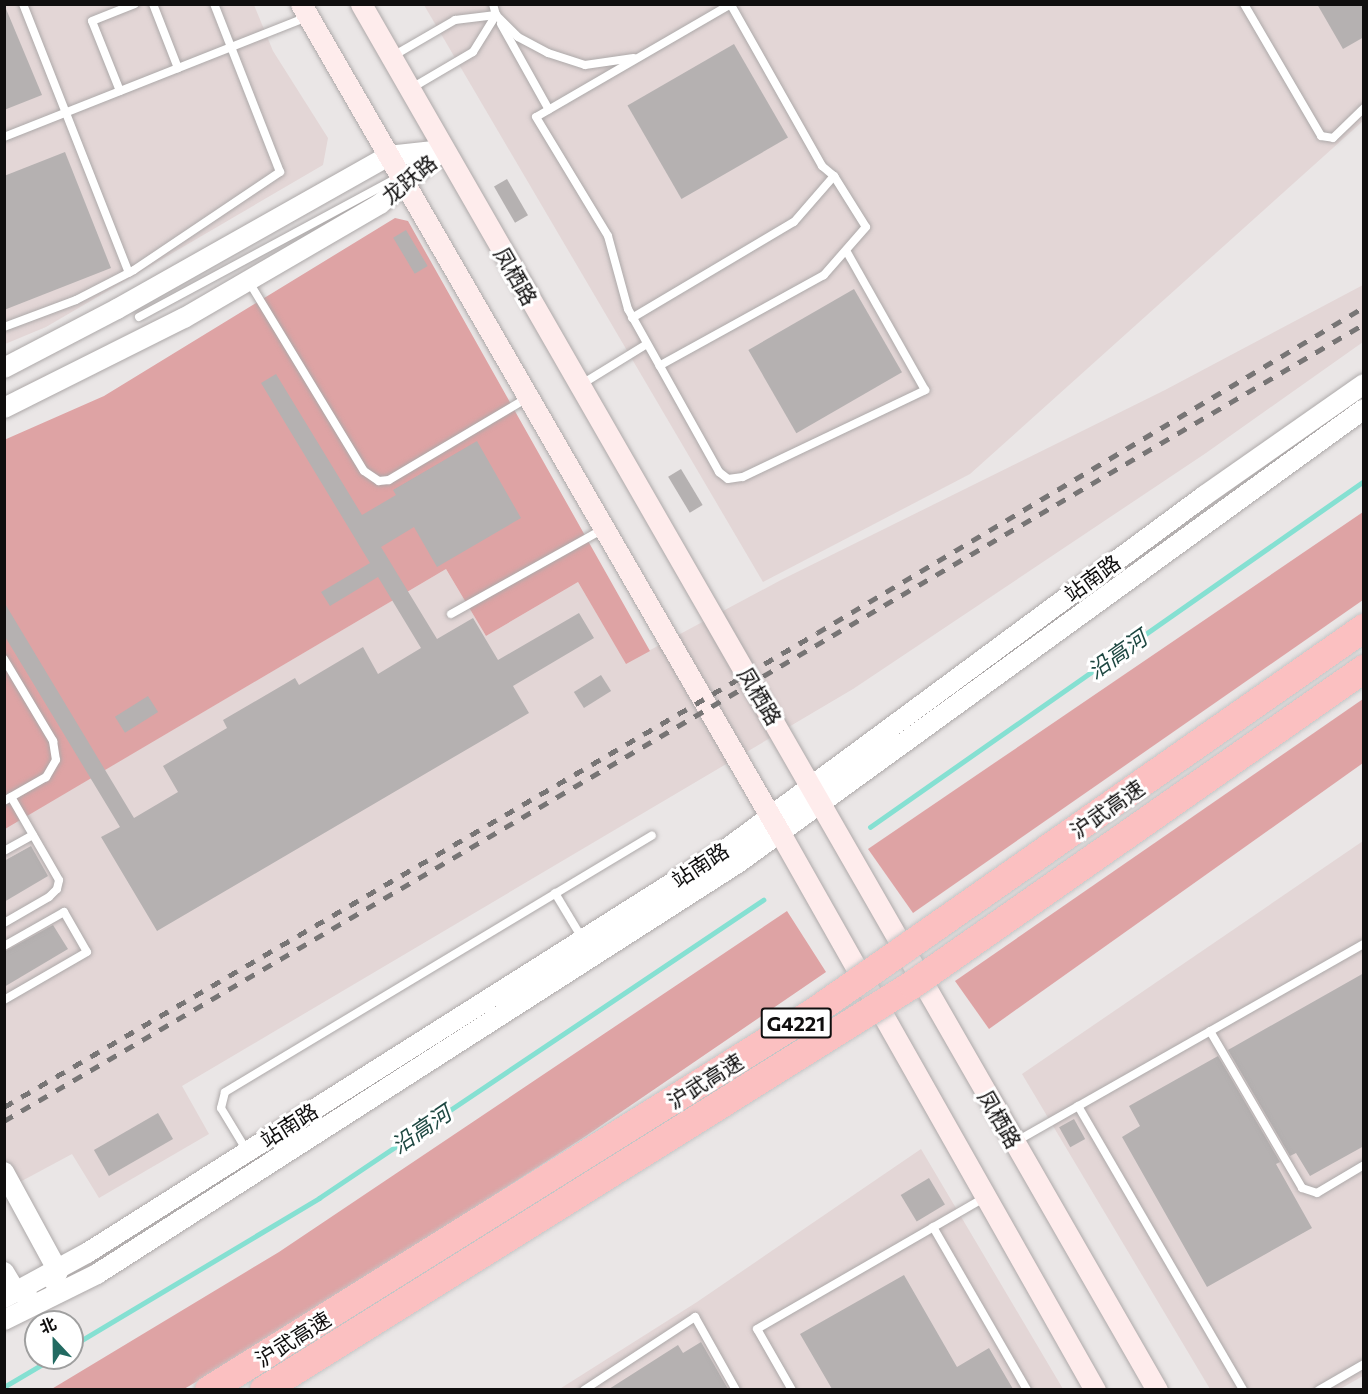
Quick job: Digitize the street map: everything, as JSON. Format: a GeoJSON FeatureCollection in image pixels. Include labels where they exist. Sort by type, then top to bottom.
{"type":"FeatureCollection","features":[{"type":"Feature","properties":{"kind":"highway","name":"沪武高速"},"geometry":{"type":"LineString","coordinates":[[209,1389],[813,1012],[1364,628]]}},
{"type":"Feature","properties":{"kind":"highway","name":"沪武高速"},"geometry":{"type":"LineString","coordinates":[[264,1389],[912,984],[1364,669]]}},
{"type":"Feature","properties":{"kind":"main road","name":"凤栖路"},"geometry":{"type":"LineString","coordinates":[[361,4],[815,793],[1013,1143],[1157,1389]]}},
{"type":"Feature","properties":{"kind":"main road"},"geometry":{"type":"LineString","coordinates":[[304,11],[775,825],[1095,1389]]}},
{"type":"Feature","properties":{"kind":"street","name":"龙跃路"},"geometry":{"type":"LineString","coordinates":[[4,368],[126,304],[388,156],[443,150]]}},
{"type":"Feature","properties":{"kind":"street","name":"龙跃路"},"geometry":{"type":"LineString","coordinates":[[4,408],[75,376],[248,280],[403,181],[443,150]]}},
{"type":"Feature","properties":{"kind":"street","name":"站南路"},"geometry":{"type":"LineString","coordinates":[[4,1320],[97,1274],[775,825],[1364,384]]}},
{"type":"Feature","properties":{"kind":"street","name":"站南路"},"geometry":{"type":"LineString","coordinates":[[815,793],[1364,410]]}},
{"type":"Feature","properties":{"kind":"street","name":"站南路"},"geometry":{"type":"LineString","coordinates":[[10,1295],[58,1271],[583,939],[775,825]]}},
{"type":"Feature","properties":{"kind":"street"},"geometry":{"type":"LineString","coordinates":[[4,1172],[58,1271],[47,1299],[10,1295],[4,1272]]}},
{"type":"Feature","properties":{"kind":"lane"},"geometry":{"type":"LineString","coordinates":[[23,4],[129,273]]}},
{"type":"Feature","properties":{"kind":"lane"},"geometry":{"type":"LineString","coordinates":[[120,91],[93,21],[135,4]]}},
{"type":"Feature","properties":{"kind":"lane"},"geometry":{"type":"LineString","coordinates":[[153,4],[178,68]]}},
{"type":"Feature","properties":{"kind":"lane"},"geometry":{"type":"LineString","coordinates":[[4,327],[76,300],[129,273],[279,172],[214,4]]}},
{"type":"Feature","properties":{"kind":"lane"},"geometry":{"type":"LineString","coordinates":[[491,4],[549,110]]}},
{"type":"Feature","properties":{"kind":"lane"},"geometry":{"type":"LineString","coordinates":[[1244,4],[1321,136],[1333,138],[1364,108]]}},
{"type":"Feature","properties":{"kind":"lane"},"geometry":{"type":"LineString","coordinates":[[660,366],[824,274],[847,252],[866,227],[834,176],[822,166],[731,5],[537,117],[608,236],[632,318],[719,472],[728,479],[743,477],[925,390],[847,252]]}},
{"type":"Feature","properties":{"kind":"lane"},"geometry":{"type":"LineString","coordinates":[[4,137],[231,48],[304,11]]}},
{"type":"Feature","properties":{"kind":"lane"},"geometry":{"type":"LineString","coordinates":[[390,57],[455,20],[496,15]]}},
{"type":"Feature","properties":{"kind":"lane"},"geometry":{"type":"LineString","coordinates":[[496,15],[518,37],[548,53],[585,64],[613,63],[646,54]]}},
{"type":"Feature","properties":{"kind":"lane"},"geometry":{"type":"LineString","coordinates":[[409,90],[473,52],[496,15]]}},
{"type":"Feature","properties":{"kind":"lane"},"geometry":{"type":"LineString","coordinates":[[632,318],[794,222],[834,176]]}},
{"type":"Feature","properties":{"kind":"lane"},"geometry":{"type":"LineString","coordinates":[[139,317],[403,181]]}},
{"type":"Feature","properties":{"kind":"lane"},"geometry":{"type":"LineString","coordinates":[[248,280],[364,471],[379,481],[389,480],[528,398]]}},
{"type":"Feature","properties":{"kind":"lane"},"geometry":{"type":"LineString","coordinates":[[579,386],[647,344]]}},
{"type":"Feature","properties":{"kind":"lane"},"geometry":{"type":"LineString","coordinates":[[451,614],[603,529]]}},
{"type":"Feature","properties":{"kind":"lane"},"geometry":{"type":"LineString","coordinates":[[4,659],[53,741],[56,760],[46,777],[8,799],[33,835],[59,880],[57,889],[4,923]]}},
{"type":"Feature","properties":{"kind":"lane"},"geometry":{"type":"LineString","coordinates":[[4,851],[33,835]]}},
{"type":"Feature","properties":{"kind":"lane"},"geometry":{"type":"LineString","coordinates":[[247,1152],[221,1108],[225,1092],[652,835]]}},
{"type":"Feature","properties":{"kind":"lane"},"geometry":{"type":"LineString","coordinates":[[555,893],[583,939]]}},
{"type":"Feature","properties":{"kind":"lane"},"geometry":{"type":"LineString","coordinates":[[4,946],[64,912],[87,952],[4,1000]]}},
{"type":"Feature","properties":{"kind":"lane"},"geometry":{"type":"LineString","coordinates":[[1013,1143],[1364,944]]}},
{"type":"Feature","properties":{"kind":"lane"},"geometry":{"type":"LineString","coordinates":[[1210,1031],[1302,1188],[1317,1193],[1364,1165]]}},
{"type":"Feature","properties":{"kind":"lane"},"geometry":{"type":"LineString","coordinates":[[1078,1106],[1243,1389]]}},
{"type":"Feature","properties":{"kind":"lane"},"geometry":{"type":"LineString","coordinates":[[792,1389],[757,1329],[985,1197]]}},
{"type":"Feature","properties":{"kind":"lane"},"geometry":{"type":"LineString","coordinates":[[933,1227],[1027,1389]]}},
{"type":"Feature","properties":{"kind":"lane"},"geometry":{"type":"LineString","coordinates":[[584,1389],[695,1317],[736,1389]]}},
{"type":"Feature","properties":{"kind":"lane"},"geometry":{"type":"LineString","coordinates":[[1319,1389],[1364,1364]]}},
{"type":"Feature","properties":{"kind":"shaded area"},"geometry":{"type":"Polygon","coordinates":[[[5,5],[254,5],[273,51],[328,138],[323,165],[46,327],[5,344],[5,5]]]}},
{"type":"Feature","properties":{"kind":"shaded area"},"geometry":{"type":"Polygon","coordinates":[[[424,5],[1363,5],[1363,121],[970,474],[763,582],[424,5]]]}},
{"type":"Feature","properties":{"kind":"shaded area"},"geometry":{"type":"Polygon","coordinates":[[[395,218],[408,221],[650,651],[626,664],[578,582],[486,636],[446,569],[5,829],[4,440],[104,396],[395,218]]]}},
{"type":"Feature","properties":{"kind":"shaded area"},"geometry":{"type":"Polygon","coordinates":[[[1363,285],[1363,342],[1206,453],[853,689],[182,1086],[209,1134],[99,1198],[72,1154],[5,1190],[4,829],[446,569],[486,636],[578,582],[626,663],[781,580],[1165,390],[1363,285]]]}},
{"type":"Feature","properties":{"kind":"shaded area"},"geometry":{"type":"Polygon","coordinates":[[[1363,512],[1363,600],[913,913],[868,849],[1363,512]]]}},
{"type":"Feature","properties":{"kind":"shaded area"},"geometry":{"type":"Polygon","coordinates":[[[1363,699],[1363,763],[989,1029],[955,981],[1363,699]]]}},
{"type":"Feature","properties":{"kind":"shaded area"},"geometry":{"type":"Polygon","coordinates":[[[1363,841],[1363,1376],[1340,1389],[1210,1389],[1022,1074],[1363,841]]]}},
{"type":"Feature","properties":{"kind":"shaded area"},"geometry":{"type":"Polygon","coordinates":[[[787,911],[826,972],[583,1138],[283,1331],[184,1389],[50,1390],[279,1252],[787,911]]]}},
{"type":"Feature","properties":{"kind":"shaded area"},"geometry":{"type":"Polygon","coordinates":[[[921,1149],[1063,1389],[558,1390],[697,1302],[921,1149]]]}},
{"type":"Feature","properties":{"kind":"building"},"geometry":{"type":"Polygon","coordinates":[[[4,4],[42,95],[4,110],[4,4]]]}},
{"type":"Feature","properties":{"kind":"building"},"geometry":{"type":"Polygon","coordinates":[[[1317,4],[1364,4],[1364,37],[1343,49],[1317,4]]]}},
{"type":"Feature","properties":{"kind":"building"},"geometry":{"type":"Polygon","coordinates":[[[734,44],[788,138],[681,199],[627,106],[734,44]]]}},
{"type":"Feature","properties":{"kind":"building"},"geometry":{"type":"Polygon","coordinates":[[[65,152],[111,268],[4,310],[4,176],[65,152]]]}},
{"type":"Feature","properties":{"kind":"building"},"geometry":{"type":"Polygon","coordinates":[[[507,179],[528,215],[515,223],[494,186],[507,179]]]}},
{"type":"Feature","properties":{"kind":"building"},"geometry":{"type":"Polygon","coordinates":[[[406,230],[428,266],[415,274],[393,238],[406,230]]]}},
{"type":"Feature","properties":{"kind":"building"},"geometry":{"type":"Polygon","coordinates":[[[854,289],[902,372],[796,433],[748,350],[854,289]]]}},
{"type":"Feature","properties":{"kind":"building"},"geometry":{"type":"Polygon","coordinates":[[[276,374],[362,515],[396,495],[393,490],[477,441],[521,518],[437,567],[414,527],[381,547],[437,639],[473,618],[498,660],[579,613],[594,638],[513,686],[529,713],[157,931],[101,837],[120,827],[4,635],[4,602],[134,818],[178,792],[163,766],[227,728],[223,720],[295,678],[299,685],[363,647],[378,674],[421,648],[378,577],[330,606],[321,592],[370,563],[261,383],[276,374]]]}},
{"type":"Feature","properties":{"kind":"building"},"geometry":{"type":"Polygon","coordinates":[[[681,469],[703,505],[690,513],[668,477],[681,469]]]}},
{"type":"Feature","properties":{"kind":"building"},"geometry":{"type":"Polygon","coordinates":[[[601,675],[611,691],[584,708],[574,692],[601,675]]]}},
{"type":"Feature","properties":{"kind":"building"},"geometry":{"type":"Polygon","coordinates":[[[148,696],[158,712],[125,733],[115,717],[148,696]]]}},
{"type":"Feature","properties":{"kind":"building"},"geometry":{"type":"Polygon","coordinates":[[[31,846],[48,876],[4,902],[4,861],[31,846]]]}},
{"type":"Feature","properties":{"kind":"building"},"geometry":{"type":"Polygon","coordinates":[[[53,925],[68,949],[4,987],[4,952],[53,925]]]}},
{"type":"Feature","properties":{"kind":"building"},"geometry":{"type":"Polygon","coordinates":[[[1364,973],[1364,1146],[1310,1176],[1296,1153],[1290,1156],[1228,1050],[1364,973]]]}},
{"type":"Feature","properties":{"kind":"building"},"geometry":{"type":"Polygon","coordinates":[[[1218,1056],[1280,1162],[1276,1164],[1312,1228],[1207,1287],[1122,1137],[1140,1126],[1129,1106],[1218,1056]]]}},
{"type":"Feature","properties":{"kind":"building"},"geometry":{"type":"Polygon","coordinates":[[[158,1113],[173,1139],[109,1176],[94,1150],[158,1113]]]}},
{"type":"Feature","properties":{"kind":"building"},"geometry":{"type":"Polygon","coordinates":[[[1074,1119],[1085,1139],[1070,1147],[1059,1127],[1074,1119]]]}},
{"type":"Feature","properties":{"kind":"building"},"geometry":{"type":"Polygon","coordinates":[[[929,1178],[945,1205],[917,1222],[901,1195],[929,1178]]]}},
{"type":"Feature","properties":{"kind":"building"},"geometry":{"type":"Polygon","coordinates":[[[904,1275],[957,1367],[989,1348],[1013,1389],[832,1389],[800,1334],[904,1275]]]}},
{"type":"Feature","properties":{"kind":"building"},"geometry":{"type":"Polygon","coordinates":[[[701,1342],[728,1389],[609,1389],[678,1345],[683,1353],[701,1342]]]}},
{"type":"Feature","properties":{"kind":"waterway","name":"沿高河"},"geometry":{"type":"LineString","coordinates":[[870,827],[1364,481]]}},
{"type":"Feature","properties":{"kind":"waterway","name":"沿高河"},"geometry":{"type":"LineString","coordinates":[[84,1339],[319,1198],[763,900]]}},
{"type":"Feature","properties":{"kind":"waterway","name":"沿高河"},"geometry":{"type":"LineString","coordinates":[[4,1387],[33,1370]]}},
{"type":"Feature","properties":{"kind":"railway"},"geometry":{"type":"LineString","coordinates":[[4,1107],[817,633],[1364,307]]}},
{"type":"Feature","properties":{"kind":"railway"},"geometry":{"type":"LineString","coordinates":[[4,1121],[1364,324]]}}]}
